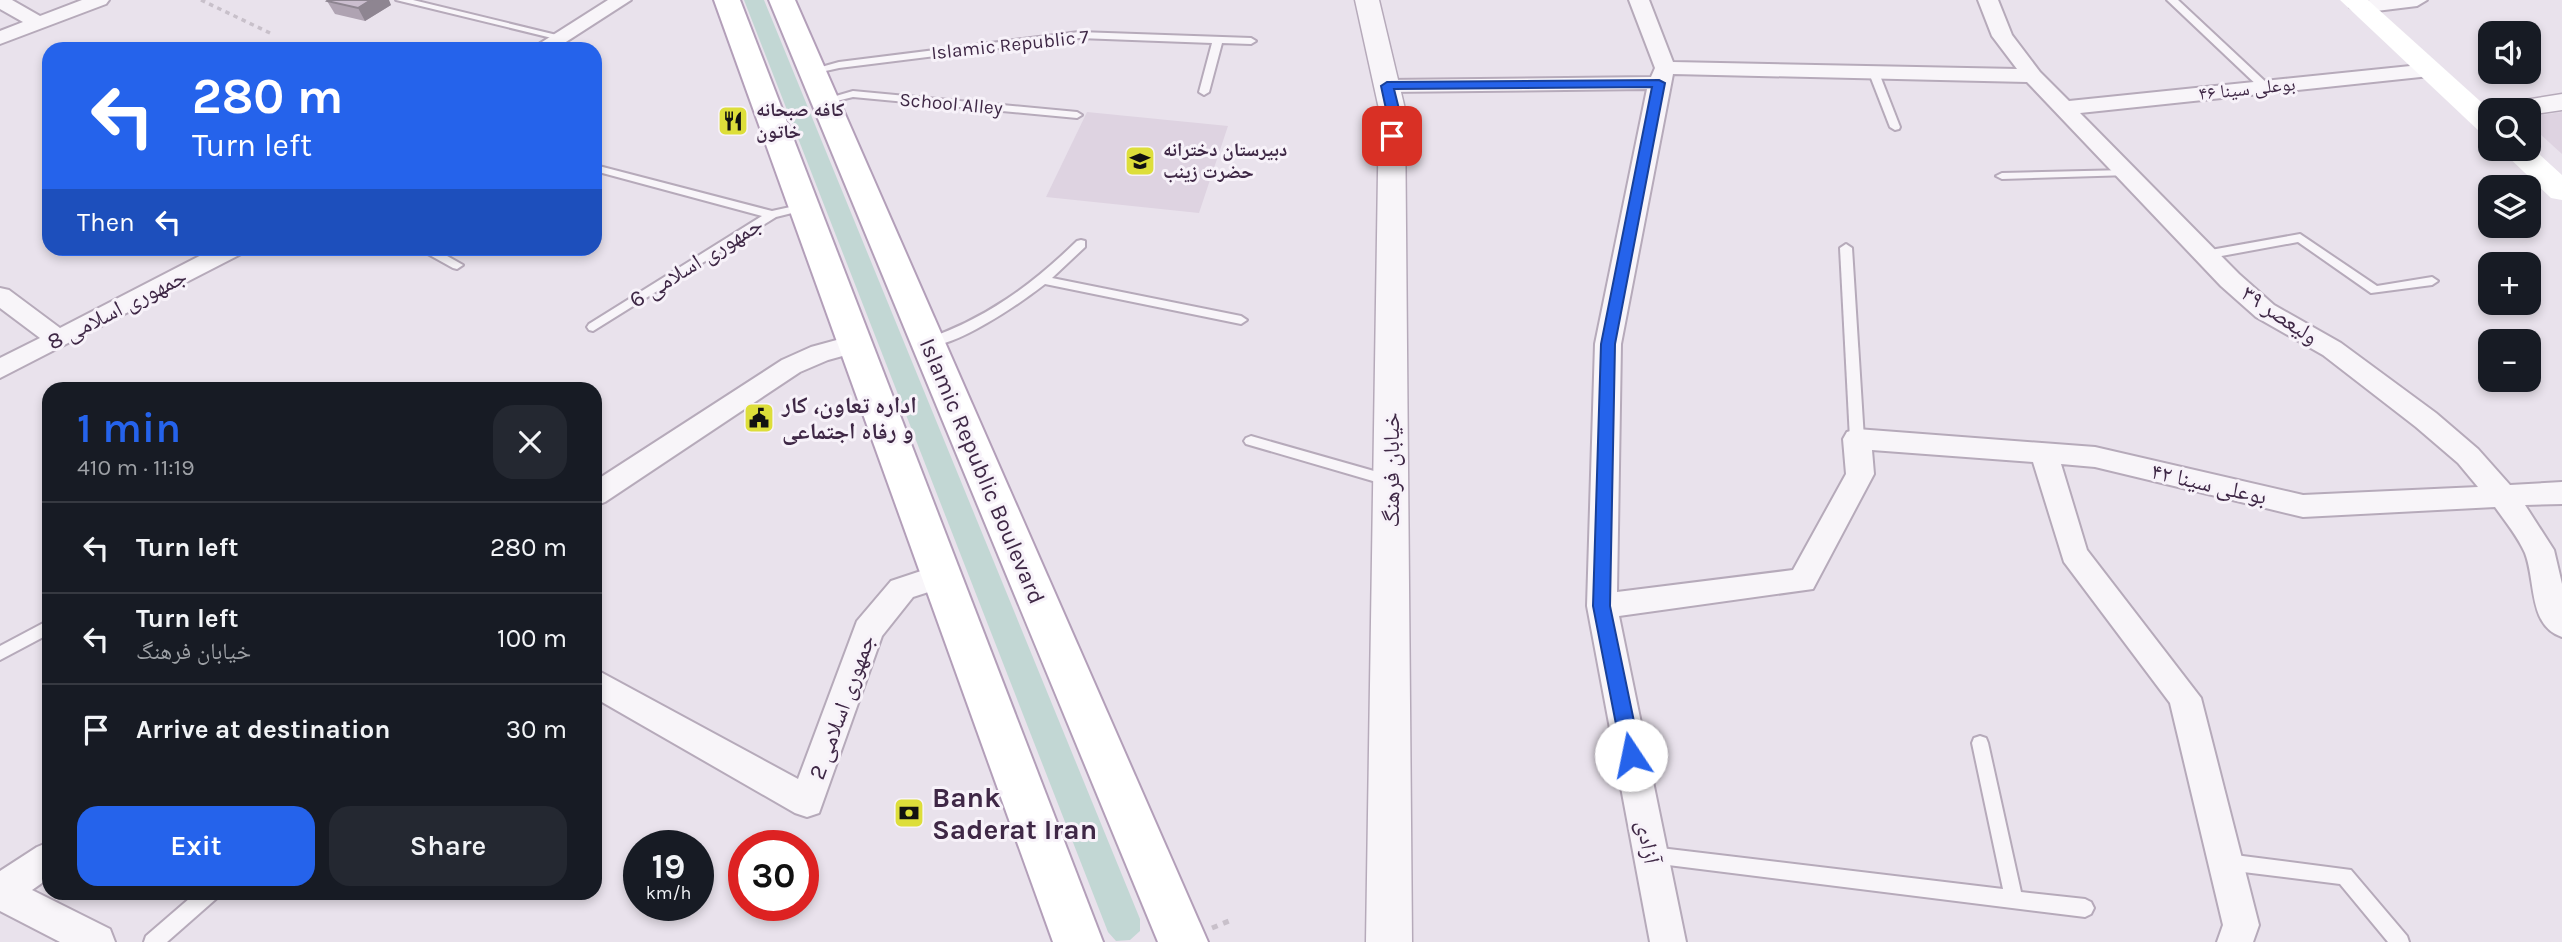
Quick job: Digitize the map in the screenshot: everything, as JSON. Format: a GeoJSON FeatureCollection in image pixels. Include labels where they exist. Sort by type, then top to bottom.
{"type":"FeatureCollection","features":[{"type":"Feature","properties":{"kind":"main road"},"geometry":{"type":"LineString","coordinates":[[727,0],[788,211],[855,344],[1078,942]]}},
{"type":"Feature","properties":{"kind":"main road","name":"Islamic Republic Boulevard"},"geometry":{"type":"LineString","coordinates":[[782,0],[1182,942]]}},
{"type":"Feature","properties":{"kind":"main road"},"geometry":{"type":"LineString","coordinates":[[2357,3],[2478,111]]}},
{"type":"Feature","properties":{"kind":"main road"},"geometry":{"type":"LineString","coordinates":[[2528,161],[2562,191]]}},
{"type":"Feature","properties":{"kind":"street"},"geometry":{"type":"LineString","coordinates":[[0,38],[99,0]]}},
{"type":"Feature","properties":{"kind":"street"},"geometry":{"type":"LineString","coordinates":[[552,42],[621,0]]}},
{"type":"Feature","properties":{"kind":"street","name":"خیابان فرهنگ"},"geometry":{"type":"LineString","coordinates":[[1367,0],[1392,109],[1390,942]]}},
{"type":"Feature","properties":{"kind":"street"},"geometry":{"type":"LineString","coordinates":[[1639,0],[1662,76]]}},
{"type":"Feature","properties":{"kind":"street","name":"ولیعصر ۳۹"},"geometry":{"type":"LineString","coordinates":[[1988,0],[2002,36],[2033,76],[2205,255],[2265,311],[2332,349],[2426,420],[2468,456],[2503,496],[2539,550],[2555,618],[2562,625]]}},
{"type":"Feature","properties":{"kind":"street"},"geometry":{"type":"LineString","coordinates":[[2357,3],[2417,0]]}},
{"type":"Feature","properties":{"kind":"street"},"geometry":{"type":"LineString","coordinates":[[0,1],[38,23]]}},
{"type":"Feature","properties":{"kind":"street","name":"بوعلی سینا ۴۶"},"geometry":{"type":"LineString","coordinates":[[2065,108],[2430,70]]}},
{"type":"Feature","properties":{"kind":"street"},"geometry":{"type":"LineString","coordinates":[[1387,86],[1662,76],[1874,73],[2033,76]]}},
{"type":"Feature","properties":{"kind":"street","name":"آزادی"},"geometry":{"type":"LineString","coordinates":[[1662,76],[1608,344],[1602,606],[1668,942]]}},
{"type":"Feature","properties":{"kind":"street"},"geometry":{"type":"LineString","coordinates":[[2541,105],[2562,102]]}},
{"type":"Feature","properties":{"kind":"street","name":"جمهوری اسلامی 8"},"geometry":{"type":"LineString","coordinates":[[0,369],[219,256]]}},
{"type":"Feature","properties":{"kind":"street"},"geometry":{"type":"LineString","coordinates":[[0,296],[58,339]]}},
{"type":"Feature","properties":{"kind":"street"},"geometry":{"type":"LineString","coordinates":[[602,490],[791,366],[855,344]]}},
{"type":"Feature","properties":{"kind":"street"},"geometry":{"type":"LineString","coordinates":[[1602,606],[1802,581],[1860,474],[1857,439]]}},
{"type":"Feature","properties":{"kind":"street","name":"بوعلی سینا ۴۲"},"geometry":{"type":"LineString","coordinates":[[1857,439],[2095,457],[2303,506],[2562,493]]}},
{"type":"Feature","properties":{"kind":"street"},"geometry":{"type":"LineString","coordinates":[[2044,453],[2074,554],[2185,698],[2241,925],[2235,942]]}},
{"type":"Feature","properties":{"kind":"street","name":"جمهوری اسلامی 2"},"geometry":{"type":"LineString","coordinates":[[602,686],[807,802],[868,630],[902,589],[942,576]]}},
{"type":"Feature","properties":{"kind":"street"},"geometry":{"type":"LineString","coordinates":[[42,863],[0,891],[97,942]]}},
{"type":"Feature","properties":{"kind":"lane"},"geometry":{"type":"LineString","coordinates":[[401,0],[560,37]]}},
{"type":"Feature","properties":{"kind":"lane"},"geometry":{"type":"LineString","coordinates":[[2172,0],[2265,87]]}},
{"type":"Feature","properties":{"kind":"lane","name":"Islamic Republic 7"},"geometry":{"type":"LineString","coordinates":[[818,86],[839,65],[1079,35],[1251,41]]}},
{"type":"Feature","properties":{"kind":"lane"},"geometry":{"type":"LineString","coordinates":[[1205,92],[1218,40]]}},
{"type":"Feature","properties":{"kind":"lane"},"geometry":{"type":"LineString","coordinates":[[1874,73],[1895,127]]}},
{"type":"Feature","properties":{"kind":"lane","name":"School Alley"},"geometry":{"type":"LineString","coordinates":[[818,86],[853,94],[1077,115]]}},
{"type":"Feature","properties":{"kind":"lane"},"geometry":{"type":"LineString","coordinates":[[602,170],[788,211]]}},
{"type":"Feature","properties":{"kind":"lane"},"geometry":{"type":"LineString","coordinates":[[2002,176],[2126,173]]}},
{"type":"Feature","properties":{"kind":"lane","name":"جمهوری اسلامی 6"},"geometry":{"type":"LineString","coordinates":[[593,327],[788,211]]}},
{"type":"Feature","properties":{"kind":"lane"},"geometry":{"type":"LineString","coordinates":[[2205,255],[2300,238],[2375,290],[2432,281]]}},
{"type":"Feature","properties":{"kind":"lane"},"geometry":{"type":"LineString","coordinates":[[928,343],[962,334],[1045,280],[1081,244]]}},
{"type":"Feature","properties":{"kind":"lane"},"geometry":{"type":"LineString","coordinates":[[1846,248],[1857,439]]}},
{"type":"Feature","properties":{"kind":"lane"},"geometry":{"type":"LineString","coordinates":[[439,256],[457,265]]}},
{"type":"Feature","properties":{"kind":"lane"},"geometry":{"type":"LineString","coordinates":[[1045,280],[1241,320]]}},
{"type":"Feature","properties":{"kind":"lane"},"geometry":{"type":"LineString","coordinates":[[1251,440],[1391,481]]}},
{"type":"Feature","properties":{"kind":"lane"},"geometry":{"type":"LineString","coordinates":[[0,654],[42,629]]}},
{"type":"Feature","properties":{"kind":"lane"},"geometry":{"type":"LineString","coordinates":[[1980,743],[2014,899]]}},
{"type":"Feature","properties":{"kind":"lane"},"geometry":{"type":"LineString","coordinates":[[1651,855],[2085,908]]}},
{"type":"Feature","properties":{"kind":"lane"},"geometry":{"type":"LineString","coordinates":[[2226,862],[2345,876],[2400,942]]}},
{"type":"Feature","properties":{"kind":"lane"},"geometry":{"type":"LineString","coordinates":[[153,942],[202,900]]}},
{"type":"Feature","properties":{"kind":"path"},"geometry":{"type":"LineString","coordinates":[[201,0],[270,33]]}},
{"type":"Feature","properties":{"kind":"shaded area"},"geometry":{"type":"Polygon","coordinates":[[[744,0],[764,0],[1140,919],[1140,931],[1130,940],[1116,941],[1108,932],[744,0]]]}},
{"type":"Feature","properties":{"kind":"shaded area","name":"دبیرستان دخترانه حضرت زینب"},"geometry":{"type":"Polygon","coordinates":[[[1087,112],[1228,126],[1199,213],[1046,197],[1087,112]]]}},
{"type":"Feature","properties":{"kind":"shaded area"},"geometry":{"type":"Polygon","coordinates":[[[2562,112],[2562,154],[2541,135],[2541,115],[2562,112]]]}},
{"type":"Feature","properties":{"kind":"building"},"geometry":{"type":"Polygon","coordinates":[[[328,0],[371,0],[358,8],[328,0]]]}},
{"type":"Feature","properties":{"kind":"place","name":"کافه صبحانه خاتون"},"geometry":{"type":"Point","coordinates":[733,121]}},
{"type":"Feature","properties":{"kind":"place","name":"دبیرستان دخترانه حضرت زینب"},"geometry":{"type":"Point","coordinates":[1140,161]}},
{"type":"Feature","properties":{"kind":"place","name":"اداره تعاون، کار و رفاه اجتماعی"},"geometry":{"type":"Point","coordinates":[759,418]}},
{"type":"Feature","properties":{"kind":"place","name":"Bank Saderat Iran"},"geometry":{"type":"Point","coordinates":[909,813]}},
{"type":"Feature","properties":{"kind":"route"},"geometry":{"type":"LineString","coordinates":[[1392,136],[1392,109],[1387,86],[1659,83],[1608,344],[1602,606],[1631,755]]}}]}
